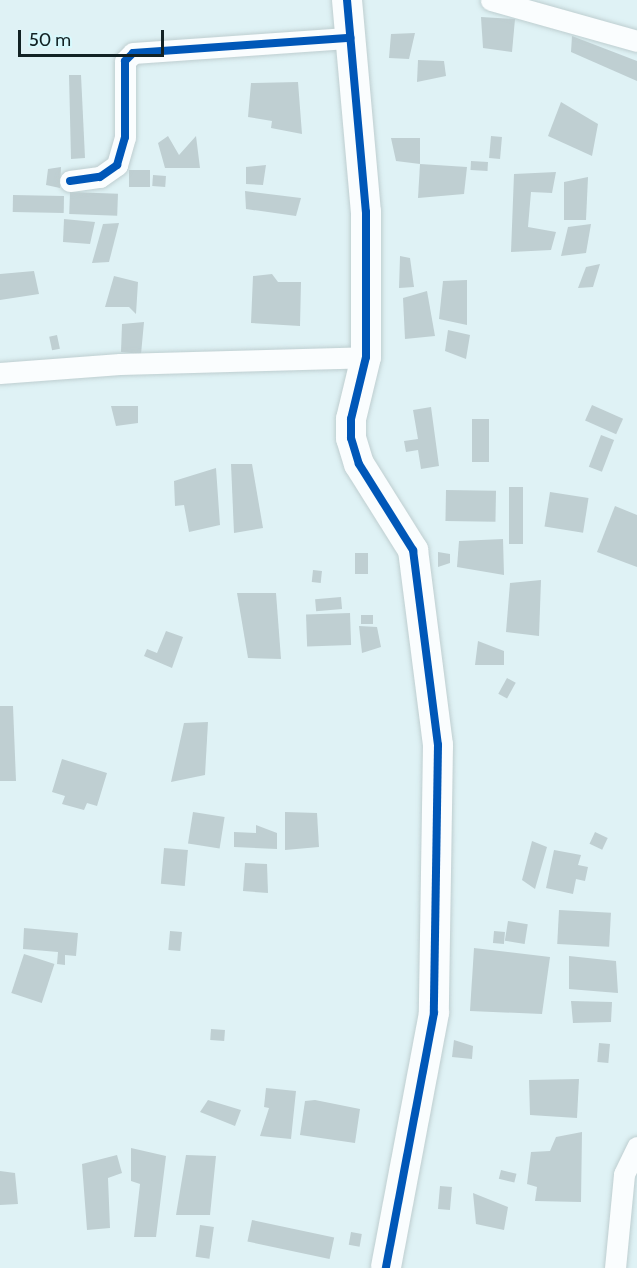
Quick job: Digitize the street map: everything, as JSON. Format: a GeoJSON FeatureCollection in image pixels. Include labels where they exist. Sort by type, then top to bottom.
{"type":"FeatureCollection","features":[{"type":"Feature","properties":{"kind":"street"},"geometry":{"type":"LineString","coordinates":[[347,0],[366,212],[366,357],[351,419],[351,438],[359,464],[413,550],[438,745],[434,1013],[386,1268]]}},
{"type":"Feature","properties":{"kind":"street"},"geometry":{"type":"LineString","coordinates":[[491,0],[637,41]]}},
{"type":"Feature","properties":{"kind":"street"},"geometry":{"type":"LineString","coordinates":[[70,181],[113,172],[117,165],[125,137],[126,61],[134,53],[350,38]]}},
{"type":"Feature","properties":{"kind":"street"},"geometry":{"type":"LineString","coordinates":[[0,373],[120,364],[366,357]]}},
{"type":"Feature","properties":{"kind":"street"},"geometry":{"type":"LineString","coordinates":[[615,1268],[624,1174],[637,1147]]}},
{"type":"Feature","properties":{"kind":"building"},"geometry":{"type":"Polygon","coordinates":[[[481,17],[515,19],[512,52],[483,48],[481,17]]]}},
{"type":"Feature","properties":{"kind":"building"},"geometry":{"type":"Polygon","coordinates":[[[415,33],[409,59],[389,58],[391,34],[415,33]]]}},
{"type":"Feature","properties":{"kind":"building"},"geometry":{"type":"Polygon","coordinates":[[[572,36],[637,61],[637,81],[571,52],[572,36]]]}},
{"type":"Feature","properties":{"kind":"building"},"geometry":{"type":"Polygon","coordinates":[[[418,60],[444,61],[446,76],[417,82],[418,60]]]}},
{"type":"Feature","properties":{"kind":"building"},"geometry":{"type":"Polygon","coordinates":[[[69,75],[81,75],[85,158],[71,159],[69,75]]]}},
{"type":"Feature","properties":{"kind":"building"},"geometry":{"type":"Polygon","coordinates":[[[298,82],[302,134],[271,128],[272,121],[248,117],[251,83],[298,82]]]}},
{"type":"Feature","properties":{"kind":"building"},"geometry":{"type":"Polygon","coordinates":[[[561,102],[598,124],[592,156],[548,136],[561,102]]]}},
{"type":"Feature","properties":{"kind":"building"},"geometry":{"type":"Polygon","coordinates":[[[168,136],[179,155],[196,136],[200,168],[165,168],[158,143],[168,136]]]}},
{"type":"Feature","properties":{"kind":"building"},"geometry":{"type":"Polygon","coordinates":[[[491,136],[502,137],[500,159],[489,158],[491,136]]]}},
{"type":"Feature","properties":{"kind":"building"},"geometry":{"type":"Polygon","coordinates":[[[391,138],[420,138],[420,164],[396,161],[391,138]]]}},
{"type":"Feature","properties":{"kind":"building"},"geometry":{"type":"Polygon","coordinates":[[[471,161],[488,162],[488,171],[471,170],[471,161]]]}},
{"type":"Feature","properties":{"kind":"building"},"geometry":{"type":"Polygon","coordinates":[[[420,164],[467,167],[464,194],[418,198],[420,164]]]}},
{"type":"Feature","properties":{"kind":"building"},"geometry":{"type":"Polygon","coordinates":[[[266,165],[263,185],[246,184],[246,167],[266,165]]]}},
{"type":"Feature","properties":{"kind":"building"},"geometry":{"type":"Polygon","coordinates":[[[61,167],[60,188],[46,185],[48,169],[61,167]]]}},
{"type":"Feature","properties":{"kind":"building"},"geometry":{"type":"Polygon","coordinates":[[[129,170],[150,170],[150,187],[129,187],[129,170]]]}},
{"type":"Feature","properties":{"kind":"building"},"geometry":{"type":"Polygon","coordinates":[[[556,172],[552,193],[531,192],[528,227],[556,232],[551,250],[511,252],[514,174],[556,172]]]}},
{"type":"Feature","properties":{"kind":"building"},"geometry":{"type":"Polygon","coordinates":[[[153,175],[166,176],[165,187],[152,186],[153,175]]]}},
{"type":"Feature","properties":{"kind":"building"},"geometry":{"type":"Polygon","coordinates":[[[588,177],[586,220],[564,220],[564,182],[588,177]]]}},
{"type":"Feature","properties":{"kind":"building"},"geometry":{"type":"Polygon","coordinates":[[[245,191],[301,198],[296,216],[246,209],[245,191]]]}},
{"type":"Feature","properties":{"kind":"building"},"geometry":{"type":"Polygon","coordinates":[[[70,192],[118,194],[117,216],[69,214],[70,192]]]}},
{"type":"Feature","properties":{"kind":"building"},"geometry":{"type":"Polygon","coordinates":[[[13,195],[64,196],[64,213],[13,212],[13,195]]]}},
{"type":"Feature","properties":{"kind":"building"},"geometry":{"type":"Polygon","coordinates":[[[64,219],[95,222],[90,244],[63,242],[64,219]]]}},
{"type":"Feature","properties":{"kind":"building"},"geometry":{"type":"Polygon","coordinates":[[[119,223],[109,262],[92,263],[103,224],[119,223]]]}},
{"type":"Feature","properties":{"kind":"building"},"geometry":{"type":"Polygon","coordinates":[[[591,224],[586,253],[561,256],[568,227],[591,224]]]}},
{"type":"Feature","properties":{"kind":"building"},"geometry":{"type":"Polygon","coordinates":[[[400,256],[410,258],[414,287],[399,288],[400,256]]]}},
{"type":"Feature","properties":{"kind":"building"},"geometry":{"type":"Polygon","coordinates":[[[600,264],[593,287],[578,288],[586,267],[600,264]]]}},
{"type":"Feature","properties":{"kind":"building"},"geometry":{"type":"Polygon","coordinates":[[[34,271],[39,294],[0,300],[0,274],[34,271]]]}},
{"type":"Feature","properties":{"kind":"building"},"geometry":{"type":"Polygon","coordinates":[[[272,274],[278,282],[301,282],[300,326],[251,323],[253,276],[272,274]]]}},
{"type":"Feature","properties":{"kind":"building"},"geometry":{"type":"Polygon","coordinates":[[[114,276],[138,282],[136,314],[129,307],[105,307],[114,276]]]}},
{"type":"Feature","properties":{"kind":"building"},"geometry":{"type":"Polygon","coordinates":[[[467,280],[467,325],[439,319],[443,281],[467,280]]]}},
{"type":"Feature","properties":{"kind":"building"},"geometry":{"type":"Polygon","coordinates":[[[427,291],[435,336],[405,339],[403,298],[427,291]]]}},
{"type":"Feature","properties":{"kind":"building"},"geometry":{"type":"Polygon","coordinates":[[[144,322],[141,354],[121,352],[122,324],[144,322]]]}},
{"type":"Feature","properties":{"kind":"building"},"geometry":{"type":"Polygon","coordinates":[[[448,330],[470,335],[466,359],[445,351],[448,330]]]}},
{"type":"Feature","properties":{"kind":"building"},"geometry":{"type":"Polygon","coordinates":[[[57,335],[60,349],[52,350],[49,337],[57,335]]]}},
{"type":"Feature","properties":{"kind":"building"},"geometry":{"type":"Polygon","coordinates":[[[592,405],[623,419],[616,434],[585,421],[592,405]]]}},
{"type":"Feature","properties":{"kind":"building"},"geometry":{"type":"Polygon","coordinates":[[[111,406],[138,406],[138,423],[116,426],[111,406]]]}},
{"type":"Feature","properties":{"kind":"building"},"geometry":{"type":"Polygon","coordinates":[[[431,407],[439,466],[421,469],[418,450],[406,452],[404,441],[418,439],[413,410],[431,407]]]}},
{"type":"Feature","properties":{"kind":"building"},"geometry":{"type":"Polygon","coordinates":[[[472,419],[489,419],[489,462],[472,462],[472,419]]]}},
{"type":"Feature","properties":{"kind":"building"},"geometry":{"type":"Polygon","coordinates":[[[601,435],[614,440],[602,472],[589,467],[601,435]]]}},
{"type":"Feature","properties":{"kind":"building"},"geometry":{"type":"Polygon","coordinates":[[[231,464],[252,464],[263,528],[234,533],[231,464]]]}},
{"type":"Feature","properties":{"kind":"building"},"geometry":{"type":"Polygon","coordinates":[[[216,468],[220,525],[189,532],[184,505],[175,506],[174,481],[216,468]]]}},
{"type":"Feature","properties":{"kind":"building"},"geometry":{"type":"Polygon","coordinates":[[[509,487],[523,487],[523,544],[509,544],[509,487]]]}},
{"type":"Feature","properties":{"kind":"building"},"geometry":{"type":"Polygon","coordinates":[[[446,490],[496,491],[495,522],[445,521],[446,490]]]}},
{"type":"Feature","properties":{"kind":"building"},"geometry":{"type":"Polygon","coordinates":[[[550,492],[589,498],[583,533],[545,527],[550,492]]]}},
{"type":"Feature","properties":{"kind":"building"},"geometry":{"type":"Polygon","coordinates":[[[615,506],[637,515],[637,567],[597,552],[615,506]]]}},
{"type":"Feature","properties":{"kind":"building"},"geometry":{"type":"Polygon","coordinates":[[[503,539],[504,575],[457,567],[459,541],[503,539]]]}},
{"type":"Feature","properties":{"kind":"building"},"geometry":{"type":"Polygon","coordinates":[[[438,552],[450,554],[450,563],[438,567],[438,552]]]}},
{"type":"Feature","properties":{"kind":"building"},"geometry":{"type":"Polygon","coordinates":[[[355,553],[368,553],[368,574],[355,574],[355,553]]]}},
{"type":"Feature","properties":{"kind":"building"},"geometry":{"type":"Polygon","coordinates":[[[313,570],[322,571],[321,583],[312,582],[313,570]]]}},
{"type":"Feature","properties":{"kind":"building"},"geometry":{"type":"Polygon","coordinates":[[[541,580],[539,636],[506,632],[510,583],[541,580]]]}},
{"type":"Feature","properties":{"kind":"building"},"geometry":{"type":"Polygon","coordinates":[[[237,593],[276,593],[281,659],[248,658],[237,593]]]}},
{"type":"Feature","properties":{"kind":"building"},"geometry":{"type":"Polygon","coordinates":[[[341,597],[342,609],[316,611],[315,599],[341,597]]]}},
{"type":"Feature","properties":{"kind":"building"},"geometry":{"type":"Polygon","coordinates":[[[350,613],[351,645],[307,647],[306,615],[350,613]]]}},
{"type":"Feature","properties":{"kind":"building"},"geometry":{"type":"Polygon","coordinates":[[[361,615],[373,615],[373,624],[361,624],[361,615]]]}},
{"type":"Feature","properties":{"kind":"building"},"geometry":{"type":"Polygon","coordinates":[[[359,626],[377,627],[381,647],[362,653],[359,626]]]}},
{"type":"Feature","properties":{"kind":"building"},"geometry":{"type":"Polygon","coordinates":[[[166,631],[183,637],[172,668],[144,656],[147,649],[157,653],[166,631]]]}},
{"type":"Feature","properties":{"kind":"building"},"geometry":{"type":"Polygon","coordinates":[[[478,641],[504,651],[504,665],[475,665],[478,641]]]}},
{"type":"Feature","properties":{"kind":"building"},"geometry":{"type":"Polygon","coordinates":[[[507,678],[516,683],[507,699],[498,694],[507,678]]]}},
{"type":"Feature","properties":{"kind":"building"},"geometry":{"type":"Polygon","coordinates":[[[0,706],[13,706],[16,781],[0,781],[0,706]]]}},
{"type":"Feature","properties":{"kind":"building"},"geometry":{"type":"Polygon","coordinates":[[[208,722],[205,775],[171,782],[184,723],[208,722]]]}},
{"type":"Feature","properties":{"kind":"building"},"geometry":{"type":"Polygon","coordinates":[[[62,759],[107,773],[97,806],[87,803],[84,810],[62,804],[65,796],[52,792],[62,759]]]}},
{"type":"Feature","properties":{"kind":"building"},"geometry":{"type":"Polygon","coordinates":[[[193,812],[225,817],[220,849],[188,844],[193,812]]]}},
{"type":"Feature","properties":{"kind":"building"},"geometry":{"type":"Polygon","coordinates":[[[285,812],[317,813],[319,847],[285,850],[285,812]]]}},
{"type":"Feature","properties":{"kind":"building"},"geometry":{"type":"Polygon","coordinates":[[[256,825],[277,833],[277,849],[234,847],[234,832],[256,833],[256,825]]]}},
{"type":"Feature","properties":{"kind":"building"},"geometry":{"type":"Polygon","coordinates":[[[595,832],[608,838],[602,850],[590,844],[595,832]]]}},
{"type":"Feature","properties":{"kind":"building"},"geometry":{"type":"Polygon","coordinates":[[[532,841],[547,847],[535,889],[522,880],[532,841]]]}},
{"type":"Feature","properties":{"kind":"building"},"geometry":{"type":"Polygon","coordinates":[[[164,848],[188,850],[185,886],[161,884],[164,848]]]}},
{"type":"Feature","properties":{"kind":"building"},"geometry":{"type":"Polygon","coordinates":[[[554,850],[581,855],[578,865],[588,867],[585,881],[576,879],[573,894],[546,888],[554,850]]]}},
{"type":"Feature","properties":{"kind":"building"},"geometry":{"type":"Polygon","coordinates":[[[245,863],[267,864],[268,893],[243,891],[245,863]]]}},
{"type":"Feature","properties":{"kind":"building"},"geometry":{"type":"Polygon","coordinates":[[[559,910],[611,913],[609,947],[557,944],[559,910]]]}},
{"type":"Feature","properties":{"kind":"building"},"geometry":{"type":"Polygon","coordinates":[[[508,921],[528,924],[525,944],[505,941],[508,921]]]}},
{"type":"Feature","properties":{"kind":"building"},"geometry":{"type":"Polygon","coordinates":[[[24,928],[78,933],[76,956],[65,955],[65,965],[57,964],[58,952],[23,949],[24,928]]]}},
{"type":"Feature","properties":{"kind":"building"},"geometry":{"type":"Polygon","coordinates":[[[170,931],[182,932],[180,951],[168,950],[170,931]]]}},
{"type":"Feature","properties":{"kind":"building"},"geometry":{"type":"Polygon","coordinates":[[[494,931],[505,932],[504,944],[493,943],[494,931]]]}},
{"type":"Feature","properties":{"kind":"building"},"geometry":{"type":"Polygon","coordinates":[[[474,948],[550,957],[542,1014],[470,1011],[474,948]]]}},
{"type":"Feature","properties":{"kind":"building"},"geometry":{"type":"Polygon","coordinates":[[[24,954],[54,964],[42,1003],[11,993],[24,954]]]}},
{"type":"Feature","properties":{"kind":"building"},"geometry":{"type":"Polygon","coordinates":[[[569,956],[616,961],[618,993],[569,989],[569,956]]]}},
{"type":"Feature","properties":{"kind":"building"},"geometry":{"type":"Polygon","coordinates":[[[571,1001],[612,1002],[611,1022],[573,1023],[571,1001]]]}},
{"type":"Feature","properties":{"kind":"building"},"geometry":{"type":"Polygon","coordinates":[[[211,1029],[225,1030],[224,1041],[210,1040],[211,1029]]]}},
{"type":"Feature","properties":{"kind":"building"},"geometry":{"type":"Polygon","coordinates":[[[454,1040],[473,1046],[472,1059],[452,1057],[454,1040]]]}},
{"type":"Feature","properties":{"kind":"building"},"geometry":{"type":"Polygon","coordinates":[[[599,1043],[610,1044],[608,1063],[597,1062],[599,1043]]]}},
{"type":"Feature","properties":{"kind":"building"},"geometry":{"type":"Polygon","coordinates":[[[579,1079],[577,1118],[530,1115],[529,1080],[579,1079]]]}},
{"type":"Feature","properties":{"kind":"building"},"geometry":{"type":"Polygon","coordinates":[[[266,1088],[296,1091],[291,1139],[260,1136],[269,1108],[264,1107],[266,1088]]]}},
{"type":"Feature","properties":{"kind":"building"},"geometry":{"type":"Polygon","coordinates":[[[208,1100],[241,1110],[235,1126],[200,1112],[208,1100]]]}},
{"type":"Feature","properties":{"kind":"building"},"geometry":{"type":"Polygon","coordinates":[[[315,1100],[360,1109],[355,1143],[300,1135],[305,1101],[315,1100]]]}},
{"type":"Feature","properties":{"kind":"building"},"geometry":{"type":"Polygon","coordinates":[[[582,1132],[581,1202],[535,1201],[537,1187],[527,1184],[531,1152],[550,1151],[556,1137],[582,1132]]]}},
{"type":"Feature","properties":{"kind":"building"},"geometry":{"type":"Polygon","coordinates":[[[131,1148],[166,1156],[156,1237],[134,1237],[140,1184],[131,1181],[131,1148]]]}},
{"type":"Feature","properties":{"kind":"building"},"geometry":{"type":"Polygon","coordinates":[[[117,1155],[122,1173],[108,1178],[110,1228],[87,1230],[82,1164],[117,1155]]]}},
{"type":"Feature","properties":{"kind":"building"},"geometry":{"type":"Polygon","coordinates":[[[186,1155],[216,1156],[210,1215],[176,1215],[186,1155]]]}},
{"type":"Feature","properties":{"kind":"building"},"geometry":{"type":"Polygon","coordinates":[[[501,1170],[517,1174],[514,1183],[499,1179],[501,1170]]]}},
{"type":"Feature","properties":{"kind":"building"},"geometry":{"type":"Polygon","coordinates":[[[0,1171],[15,1173],[18,1204],[0,1205],[0,1171]]]}},
{"type":"Feature","properties":{"kind":"building"},"geometry":{"type":"Polygon","coordinates":[[[440,1186],[452,1187],[450,1210],[438,1209],[440,1186]]]}},
{"type":"Feature","properties":{"kind":"building"},"geometry":{"type":"Polygon","coordinates":[[[473,1193],[508,1207],[504,1230],[476,1224],[473,1193]]]}},
{"type":"Feature","properties":{"kind":"building"},"geometry":{"type":"Polygon","coordinates":[[[252,1220],[334,1237],[330,1259],[247,1242],[252,1220]]]}},
{"type":"Feature","properties":{"kind":"building"},"geometry":{"type":"Polygon","coordinates":[[[200,1225],[214,1227],[209,1259],[196,1257],[200,1225]]]}},
{"type":"Feature","properties":{"kind":"building"},"geometry":{"type":"Polygon","coordinates":[[[351,1232],[362,1234],[360,1247],[349,1245],[351,1232]]]}},
{"type":"Feature","properties":{"kind":"cycle path"},"geometry":{"type":"LineString","coordinates":[[347,0],[366,212],[366,357],[351,419],[351,438],[359,464],[413,550],[438,745],[434,1013],[386,1268]]}},
{"type":"Feature","properties":{"kind":"cycle path"},"geometry":{"type":"LineString","coordinates":[[70,181],[100,177],[117,165],[125,137],[125,61],[133,53],[350,38]]}}]}
